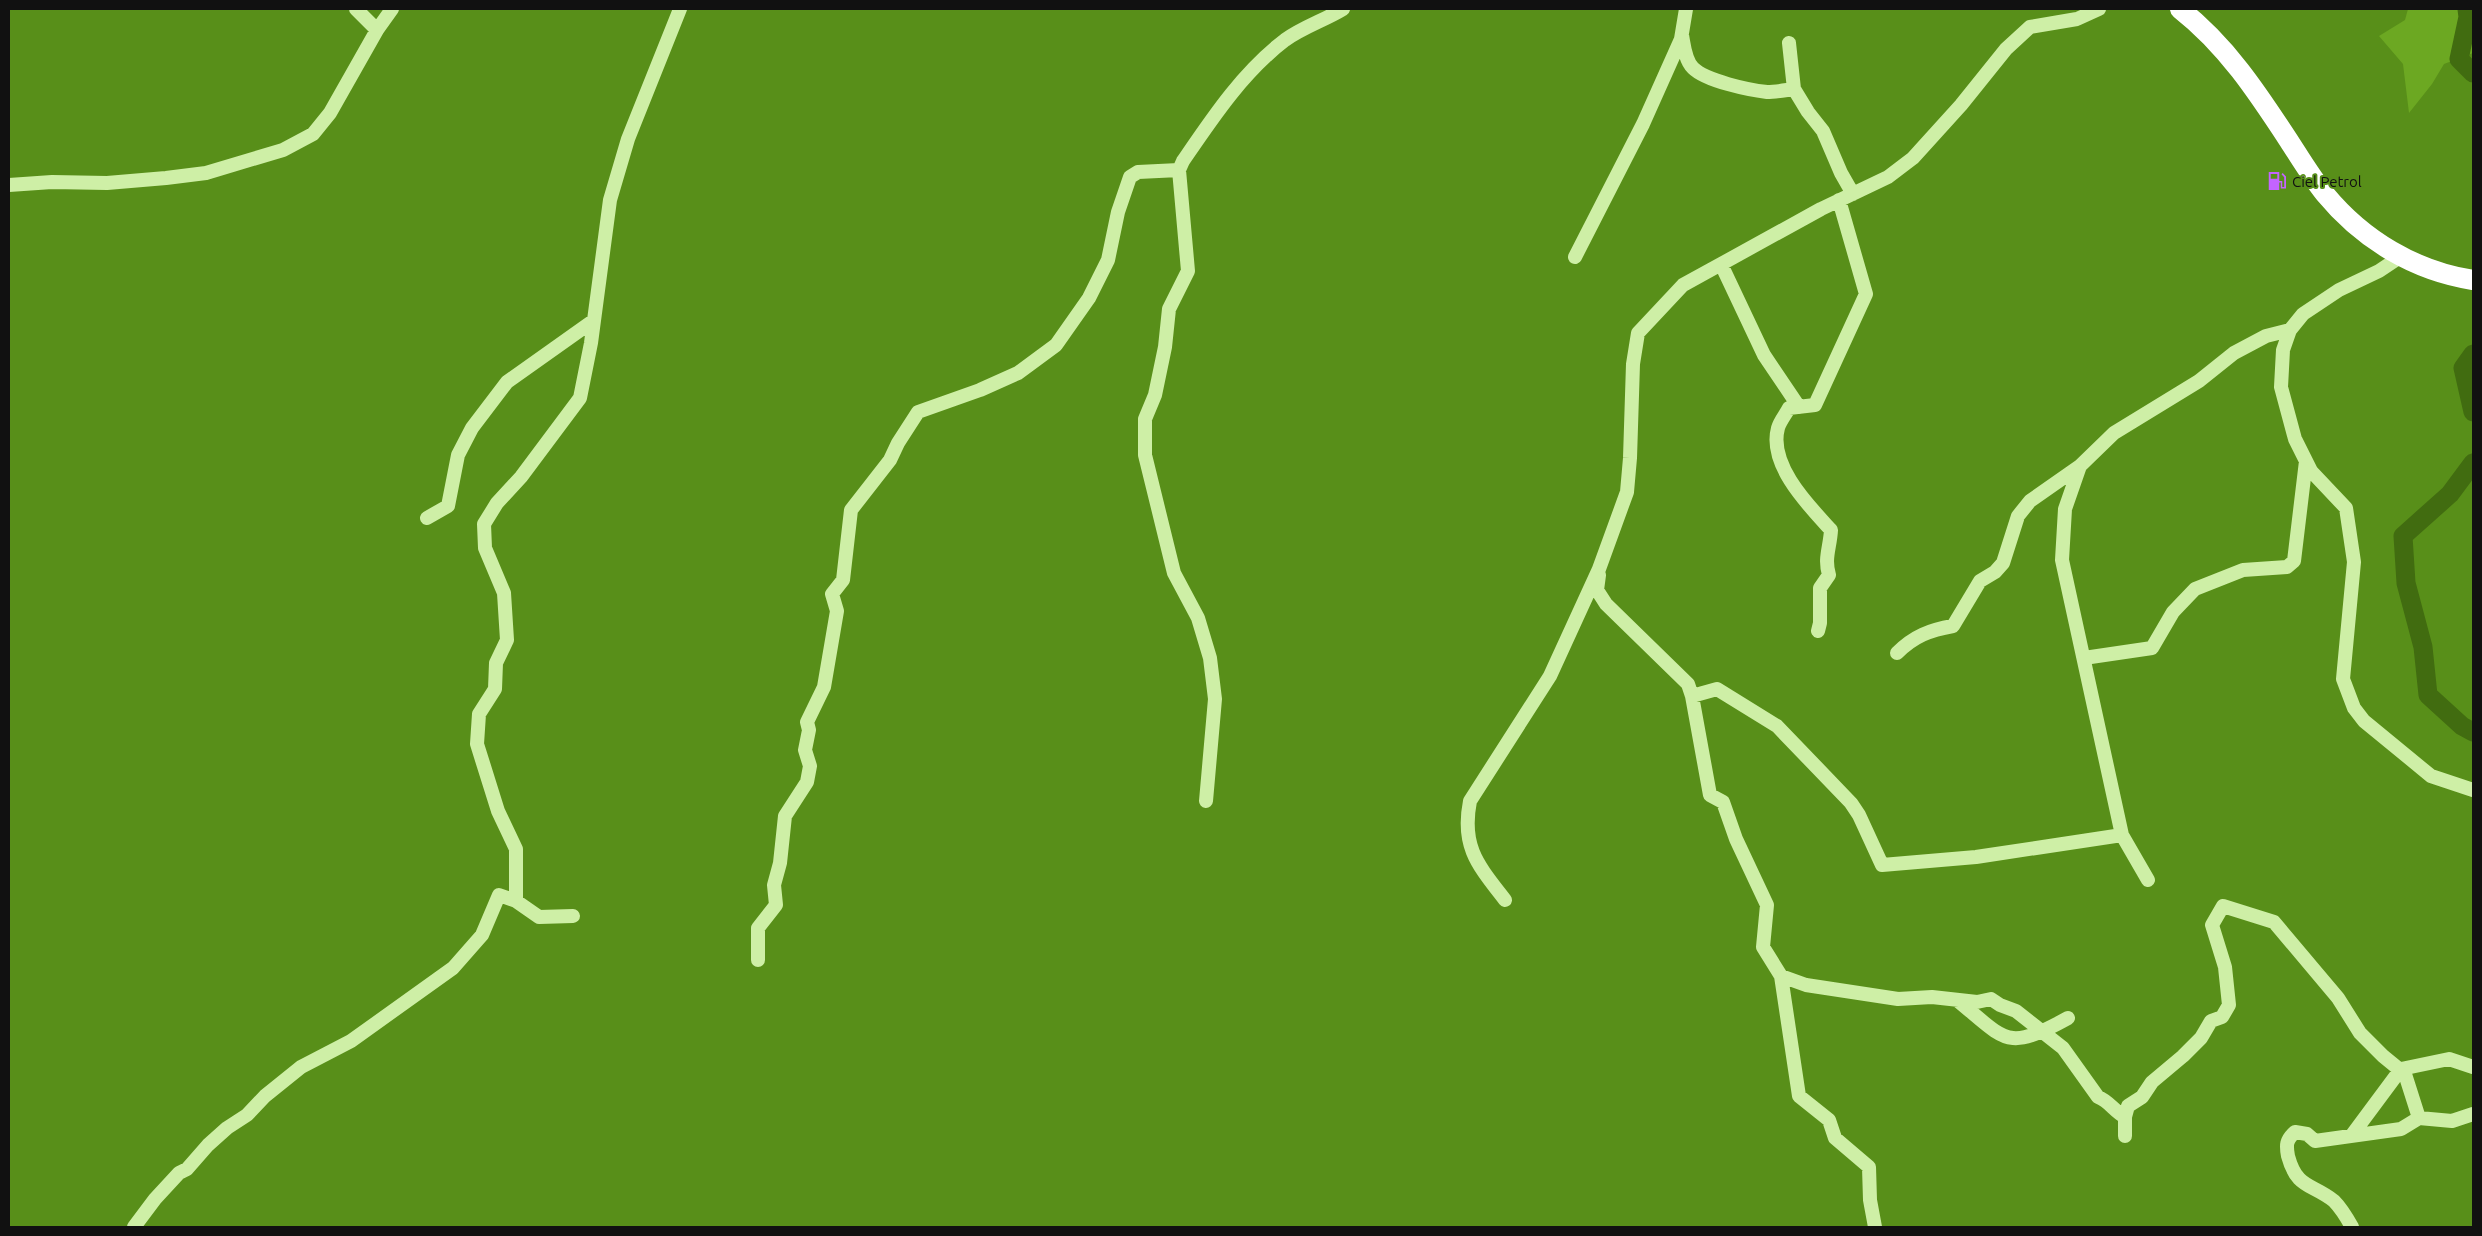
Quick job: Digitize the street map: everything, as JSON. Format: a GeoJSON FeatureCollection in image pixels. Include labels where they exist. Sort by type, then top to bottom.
{"type":"FeatureCollection","features":[{"type":"Feature","properties":{"kind":"highway"},"geometry":{"type":"LineString","coordinates":[[2180,9],[2218,43],[2238,66],[2324,194],[2364,233],[2400,256],[2450,277],[2473,280]]}},
{"type":"Feature","properties":{"kind":"street"},"geometry":{"type":"LineString","coordinates":[[356,9],[377,30]]}},
{"type":"Feature","properties":{"kind":"street"},"geometry":{"type":"LineString","coordinates":[[9,185],[52,182],[107,183],[182,176],[236,166],[283,150],[313,134],[330,112],[377,30],[392,9]]}},
{"type":"Feature","properties":{"kind":"street"},"geometry":{"type":"LineString","coordinates":[[516,901],[516,849],[498,811],[477,744],[479,714],[495,689],[496,663],[508,640],[504,593],[485,548],[484,524],[497,503],[521,477],[580,398],[610,200],[628,139],[680,9]]}},
{"type":"Feature","properties":{"kind":"street"},"geometry":{"type":"LineString","coordinates":[[1206,801],[1215,699],[1210,658],[1198,618],[1174,573],[1145,455],[1144,419],[1155,395],[1165,347],[1169,309],[1188,271],[1179,170],[1183,161],[1229,95],[1261,62],[1286,40],[1343,9]]}},
{"type":"Feature","properties":{"kind":"street"},"geometry":{"type":"LineString","coordinates":[[1575,257],[1643,124],[1682,35],[1686,9]]}},
{"type":"Feature","properties":{"kind":"street"},"geometry":{"type":"LineString","coordinates":[[1506,900],[1483,872],[1470,847],[1466,822],[1470,801],[1550,676],[1599,569],[1627,492],[1630,458],[1632,364],[1638,333],[1683,286],[1839,200],[1888,177],[1913,158],[1962,105],[2006,49],[2030,27],[2076,20],[2099,9]]}},
{"type":"Feature","properties":{"kind":"street"},"geometry":{"type":"LineString","coordinates":[[1682,35],[1685,53],[1693,68],[1707,76],[1727,84],[1768,92],[1794,89]]}},
{"type":"Feature","properties":{"kind":"street"},"geometry":{"type":"LineString","coordinates":[[1790,43],[1794,89],[1808,112],[1823,131],[1841,173],[1853,194]]}},
{"type":"Feature","properties":{"kind":"street"},"geometry":{"type":"LineString","coordinates":[[758,960],[758,928],[776,905],[774,884],[780,863],[785,816],[808,782],[810,766],[805,750],[809,730],[807,722],[824,687],[837,611],[832,594],[843,580],[851,510],[890,460],[898,443],[918,412],[980,390],[1018,373],[1056,345],[1089,298],[1108,260],[1118,212],[1130,177],[1138,172],[1179,170]]}},
{"type":"Feature","properties":{"kind":"street"},"geometry":{"type":"LineString","coordinates":[[1818,632],[1820,623],[1820,588],[1828,575],[1825,562],[1830,547],[1831,530],[1804,500],[1790,480],[1777,449],[1778,428],[1789,408],[1814,405],[1866,294],[1839,200]]}},
{"type":"Feature","properties":{"kind":"street"},"geometry":{"type":"LineString","coordinates":[[2400,256],[2379,271],[2339,290],[2303,314],[2290,330],[2282,350],[2281,387],[2295,439],[2311,471],[2346,508],[2354,562],[2342,679],[2354,708],[2364,721],[2431,776],[2473,790]]}},
{"type":"Feature","properties":{"kind":"street"},"geometry":{"type":"LineString","coordinates":[[1721,264],[1764,355],[1799,407]]}},
{"type":"Feature","properties":{"kind":"street"},"geometry":{"type":"LineString","coordinates":[[427,518],[448,506],[458,455],[472,428],[507,382],[593,321]]}},
{"type":"Feature","properties":{"kind":"street"},"geometry":{"type":"LineString","coordinates":[[1897,653],[1909,641],[1928,630],[1953,626],[1980,581],[1995,572],[2003,563],[2018,516],[2030,502],[2080,466],[2114,433],[2199,381],[2234,353],[2266,336],[2290,330]]}},
{"type":"Feature","properties":{"kind":"street"},"geometry":{"type":"LineString","coordinates":[[2084,658],[2152,648],[2173,612],[2195,589],[2244,570],[2287,567],[2294,561],[2306,461]]}},
{"type":"Feature","properties":{"kind":"street"},"geometry":{"type":"LineString","coordinates":[[2080,466],[2065,509],[2062,560],[2122,835],[2148,880]]}},
{"type":"Feature","properties":{"kind":"street"},"geometry":{"type":"LineString","coordinates":[[1599,569],[1597,590],[1606,604],[1688,684],[1692,696],[1710,795],[1723,802],[1736,839],[1766,905],[1763,948],[1781,976],[1799,1096],[1829,1120],[1835,1138],[1868,1167],[1870,1200],[1875,1227]]}},
{"type":"Feature","properties":{"kind":"street"},"geometry":{"type":"LineString","coordinates":[[1692,696],[1717,689],[1777,726],[1851,804],[1859,815],[1882,865],[1976,857],[2122,835]]}},
{"type":"Feature","properties":{"kind":"street"},"geometry":{"type":"LineString","coordinates":[[134,1227],[155,1199],[179,1173],[187,1169],[208,1145],[227,1128],[247,1115],[265,1096],[301,1067],[351,1041],[453,968],[482,935],[499,895],[516,901],[538,917],[573,916]]}},
{"type":"Feature","properties":{"kind":"street"},"geometry":{"type":"LineString","coordinates":[[2125,1136],[2125,1117],[2128,1106],[2142,1096],[2152,1082],[2183,1056],[2201,1038],[2211,1022],[2222,1017],[2229,1005],[2225,967],[2212,925],[2223,906],[2274,922],[2338,998],[2360,1033],[2383,1056],[2405,1074],[2419,1118]]}},
{"type":"Feature","properties":{"kind":"street"},"geometry":{"type":"LineString","coordinates":[[1781,976],[1806,985],[1898,999],[1932,997],[1976,1002],[1991,999],[2000,1005],[2016,1011],[2063,1048],[2098,1097],[2106,1100],[2115,1112],[2125,1117]]}},
{"type":"Feature","properties":{"kind":"street"},"geometry":{"type":"LineString","coordinates":[[1957,1000],[2001,1036],[2010,1039],[2043,1032],[2068,1018]]}},
{"type":"Feature","properties":{"kind":"street"},"geometry":{"type":"LineString","coordinates":[[2352,1135],[2401,1069],[2449,1059],[2473,1067]]}},
{"type":"Feature","properties":{"kind":"street"},"geometry":{"type":"LineString","coordinates":[[2352,1227],[2336,1203],[2300,1181],[2293,1173],[2286,1146],[2288,1138],[2295,1132],[2307,1134],[2315,1141],[2400,1130],[2419,1118],[2452,1121],[2473,1114]]}},
{"type":"Feature","properties":{"kind":"green space"},"geometry":{"type":"Polygon","coordinates":[[[2408,9],[2473,9],[2473,53],[2444,64],[2432,84],[2409,113],[2403,64],[2379,36],[2405,20],[2408,9]]]}},
{"type":"Feature","properties":{"kind":"waterway"},"geometry":{"type":"LineString","coordinates":[[2467,9],[2468,17],[2459,59],[2473,73]]}},
{"type":"Feature","properties":{"kind":"waterway"},"geometry":{"type":"LineString","coordinates":[[2473,354],[2463,368],[2473,412]]}},
{"type":"Feature","properties":{"kind":"waterway"},"geometry":{"type":"LineString","coordinates":[[2473,463],[2450,494],[2403,536],[2406,583],[2423,647],[2428,695],[2462,726],[2473,732]]}},
{"type":"Feature","properties":{"kind":"place","name":"Ciel Petrol"},"geometry":{"type":"Point","coordinates":[2277,181]}}]}
